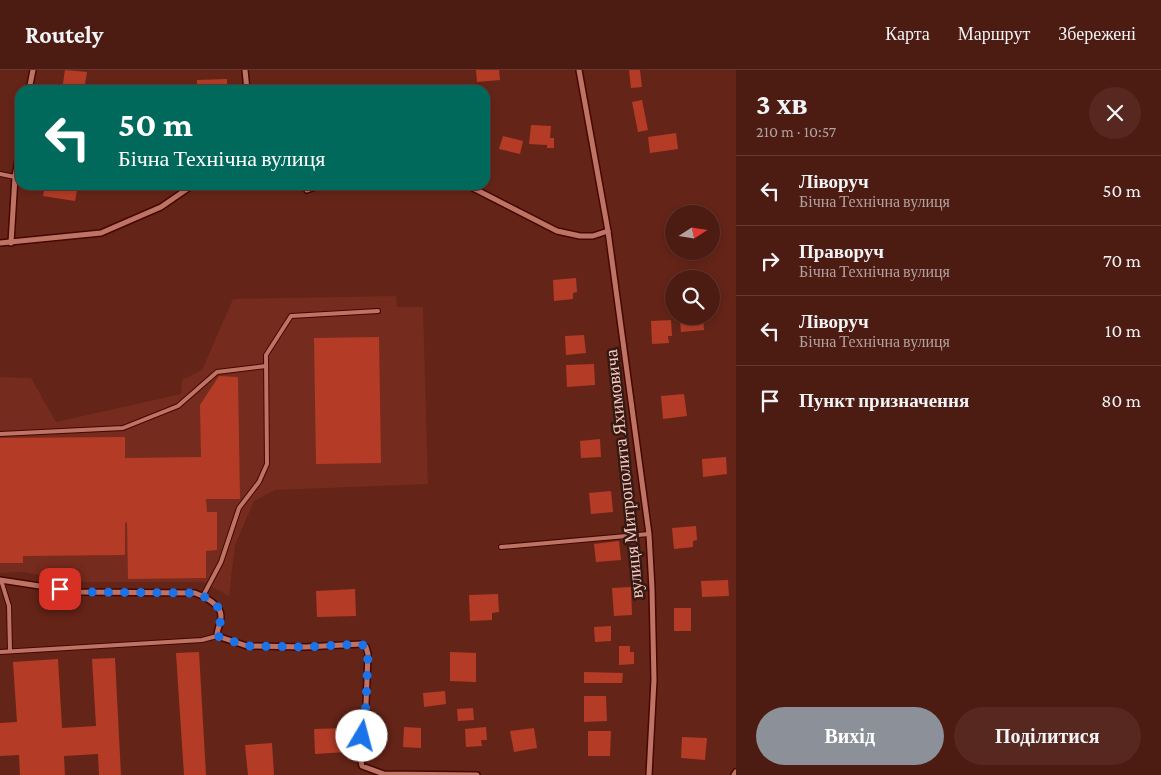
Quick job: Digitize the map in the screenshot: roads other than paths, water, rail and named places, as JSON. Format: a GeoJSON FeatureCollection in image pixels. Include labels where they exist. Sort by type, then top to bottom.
{"type":"FeatureCollection","features":[{"type":"Feature","properties":{"kind":"street"},"geometry":{"type":"LineString","coordinates":[[30,85],[33,70]]}},
{"type":"Feature","properties":{"kind":"street"},"geometry":{"type":"LineString","coordinates":[[245,70],[246,85]]}},
{"type":"Feature","properties":{"kind":"street","name":"вулиця Митрополита Яхимовича"},"geometry":{"type":"LineString","coordinates":[[579,70],[608,231],[648,534],[652,589],[654,680],[649,775]]}},
{"type":"Feature","properties":{"kind":"street"},"geometry":{"type":"LineString","coordinates":[[11,243],[15,177]]}},
{"type":"Feature","properties":{"kind":"street"},"geometry":{"type":"LineString","coordinates":[[0,243],[101,233],[161,207],[186,190]]}},
{"type":"Feature","properties":{"kind":"street"},"geometry":{"type":"LineString","coordinates":[[477,190],[557,231],[580,236],[592,236],[608,231]]}},
{"type":"Feature","properties":{"kind":"street"},"geometry":{"type":"LineString","coordinates":[[0,580],[79,592],[188,592],[203,596],[220,610],[221,616],[217,636],[247,646],[304,647],[361,644],[366,647],[368,654],[366,704],[359,753],[362,766],[384,774],[477,775]]}},
{"type":"Feature","properties":{"kind":"lane"},"geometry":{"type":"LineString","coordinates":[[0,174],[15,177]]}},
{"type":"Feature","properties":{"kind":"lane"},"geometry":{"type":"LineString","coordinates":[[203,596],[221,562],[239,508],[259,482],[267,464],[266,355],[291,316],[378,311]]}},
{"type":"Feature","properties":{"kind":"lane"},"geometry":{"type":"LineString","coordinates":[[0,434],[123,428],[178,406],[217,372],[266,366]]}},
{"type":"Feature","properties":{"kind":"lane"},"geometry":{"type":"LineString","coordinates":[[500,547],[648,534]]}},
{"type":"Feature","properties":{"kind":"lane"},"geometry":{"type":"LineString","coordinates":[[0,580],[9,606],[10,651]]}},
{"type":"Feature","properties":{"kind":"lane"},"geometry":{"type":"LineString","coordinates":[[0,652],[202,640],[217,636]]}}]}
